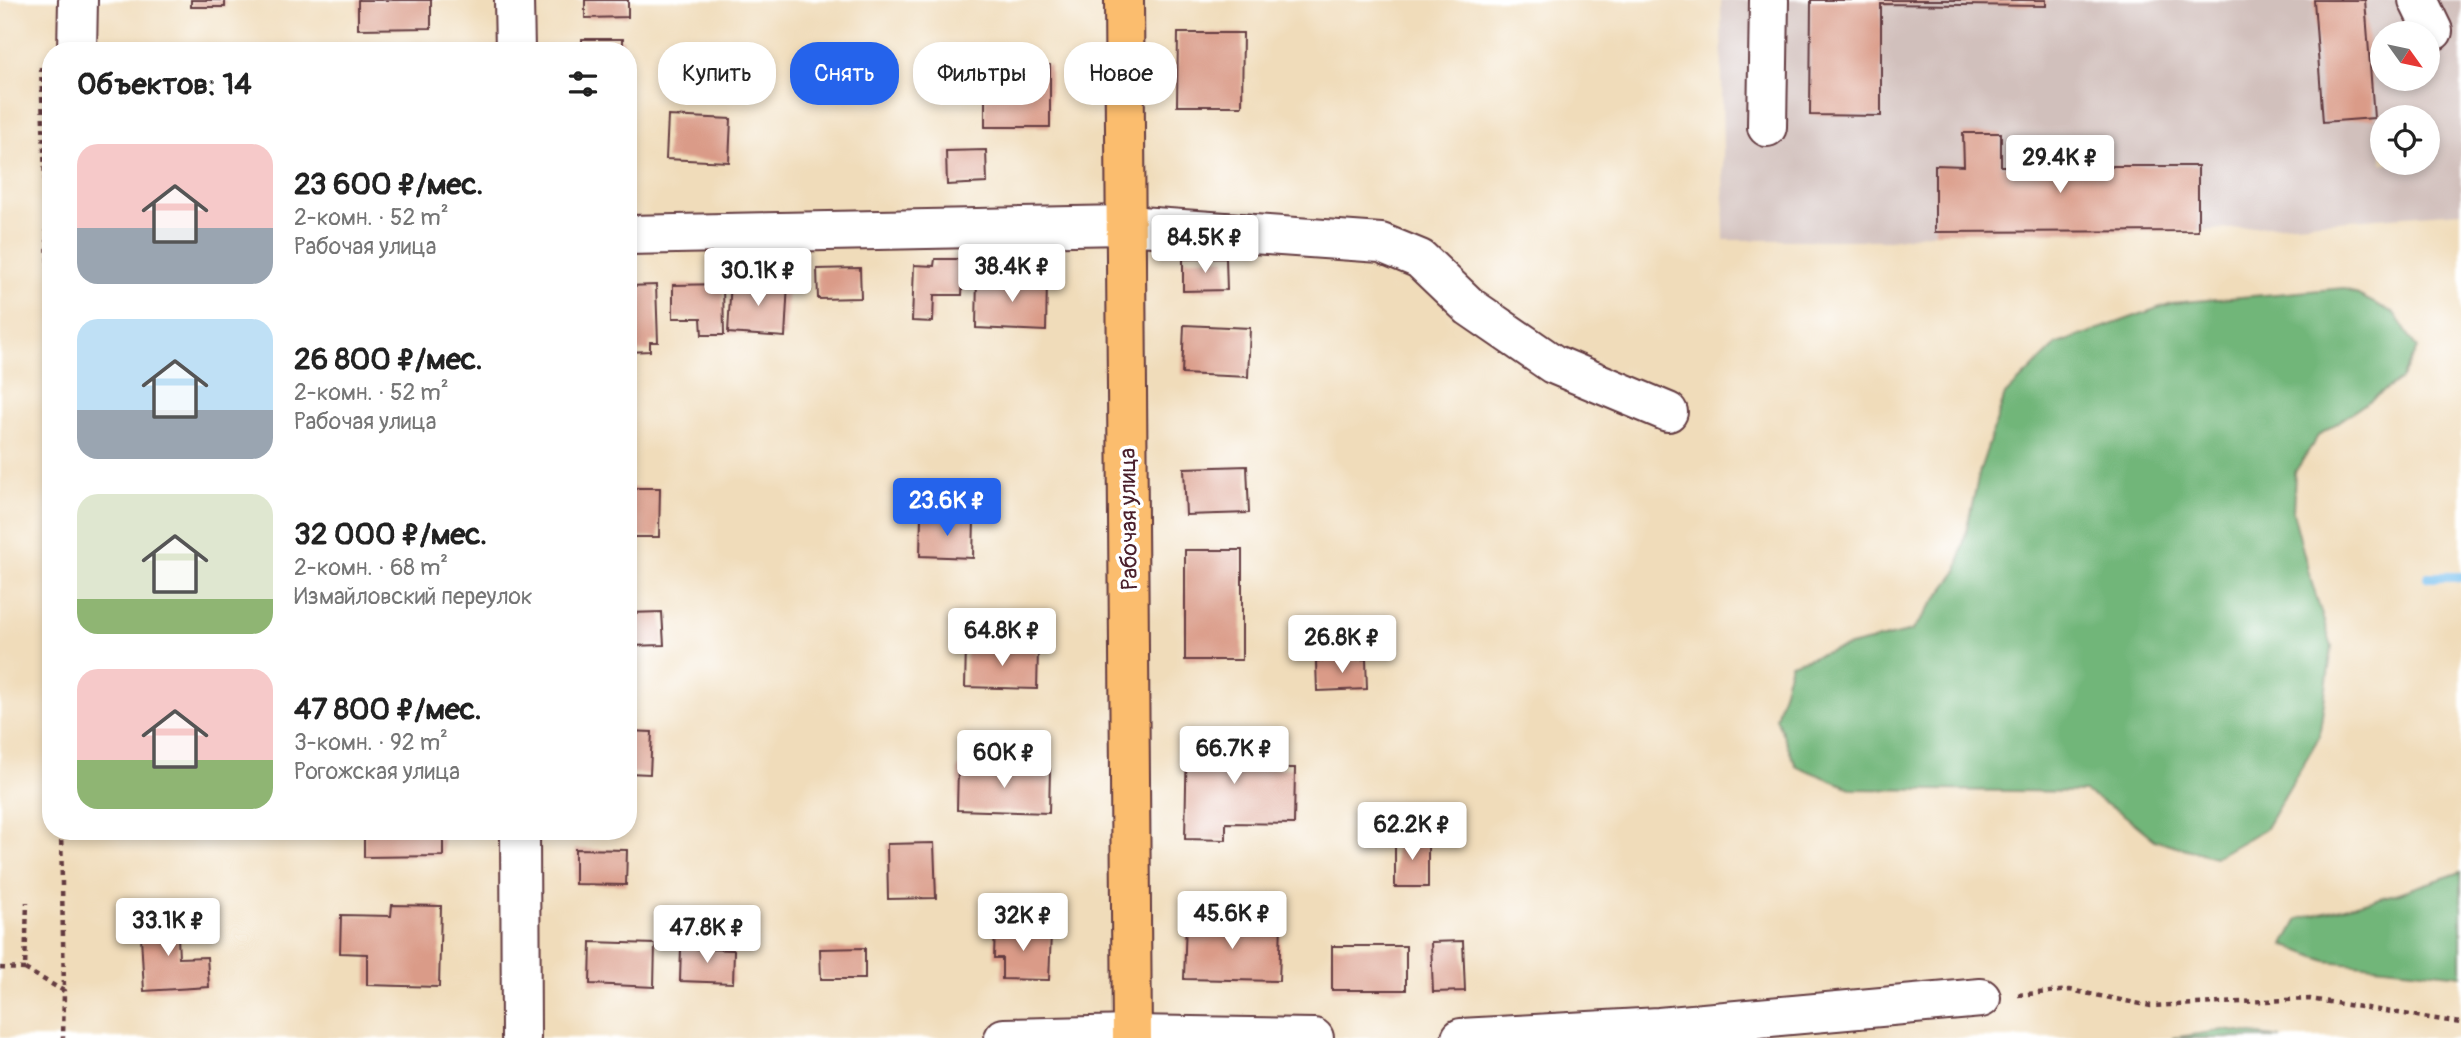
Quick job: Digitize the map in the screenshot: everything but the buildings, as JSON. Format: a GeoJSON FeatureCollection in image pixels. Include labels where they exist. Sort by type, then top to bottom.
{"type":"FeatureCollection","features":[{"type":"Feature","properties":{"kind":"main road","name":"Рабочая улица"},"geometry":{"type":"LineString","coordinates":[[1124,0],[1132,1036]]}},
{"type":"Feature","properties":{"kind":"street"},"geometry":{"type":"LineString","coordinates":[[78,0],[78,42]]}},
{"type":"Feature","properties":{"kind":"street"},"geometry":{"type":"LineString","coordinates":[[514,0],[515,42]]}},
{"type":"Feature","properties":{"kind":"street"},"geometry":{"type":"LineString","coordinates":[[1767,127],[1769,0]]}},
{"type":"Feature","properties":{"kind":"street"},"geometry":{"type":"LineString","coordinates":[[637,235],[1125,225],[1381,243],[1420,258],[1470,307],[1553,364],[1668,412]]}},
{"type":"Feature","properties":{"kind":"street"},"geometry":{"type":"LineString","coordinates":[[520,840],[521,1038]]}},
{"type":"Feature","properties":{"kind":"street"},"geometry":{"type":"LineString","coordinates":[[1461,1038],[1659,1027],[1981,998]]}},
{"type":"Feature","properties":{"kind":"street"},"geometry":{"type":"LineString","coordinates":[[1004,1038],[1314,1038]]}},
{"type":"Feature","properties":{"kind":"path"},"geometry":{"type":"LineString","coordinates":[[41,66],[42,94]]}},
{"type":"Feature","properties":{"kind":"path"},"geometry":{"type":"LineString","coordinates":[[61,840],[63,1038]]}},
{"type":"Feature","properties":{"kind":"path"},"geometry":{"type":"LineString","coordinates":[[24,969],[27,902]]}},
{"type":"Feature","properties":{"kind":"path"},"geometry":{"type":"LineString","coordinates":[[0,968],[24,969],[64,991]]}},
{"type":"Feature","properties":{"kind":"path"},"geometry":{"type":"LineString","coordinates":[[1981,998],[2070,990],[2151,1006],[2310,999],[2461,1023]]}},
{"type":"Feature","properties":{"kind":"shaded area"},"geometry":{"type":"Polygon","coordinates":[[[1721,0],[2461,0],[2461,212],[2198,231],[1935,232],[1891,240],[1724,240],[1721,0]]]}},
{"type":"Feature","properties":{"kind":"green space"},"geometry":{"type":"Polygon","coordinates":[[[2344,288],[2394,313],[2417,348],[2401,379],[2318,436],[2295,472],[2293,512],[2332,647],[2319,737],[2266,828],[2215,857],[2155,840],[2123,814],[2085,792],[1853,789],[1796,766],[1776,718],[1791,664],[1833,650],[1912,631],[1957,572],[1980,470],[2005,395],[2057,344],[2172,303],[2344,288]]]}},
{"type":"Feature","properties":{"kind":"green space"},"geometry":{"type":"Polygon","coordinates":[[[2461,872],[2461,975],[2326,961],[2284,945],[2298,919],[2399,893],[2461,872]]]}},
{"type":"Feature","properties":{"kind":"green space"},"geometry":{"type":"Polygon","coordinates":[[[2224,1030],[2281,1038],[2173,1038],[2224,1030]]]}},
{"type":"Feature","properties":{"kind":"waterway"},"geometry":{"type":"LineString","coordinates":[[2428,577],[2461,577]]}}]}
